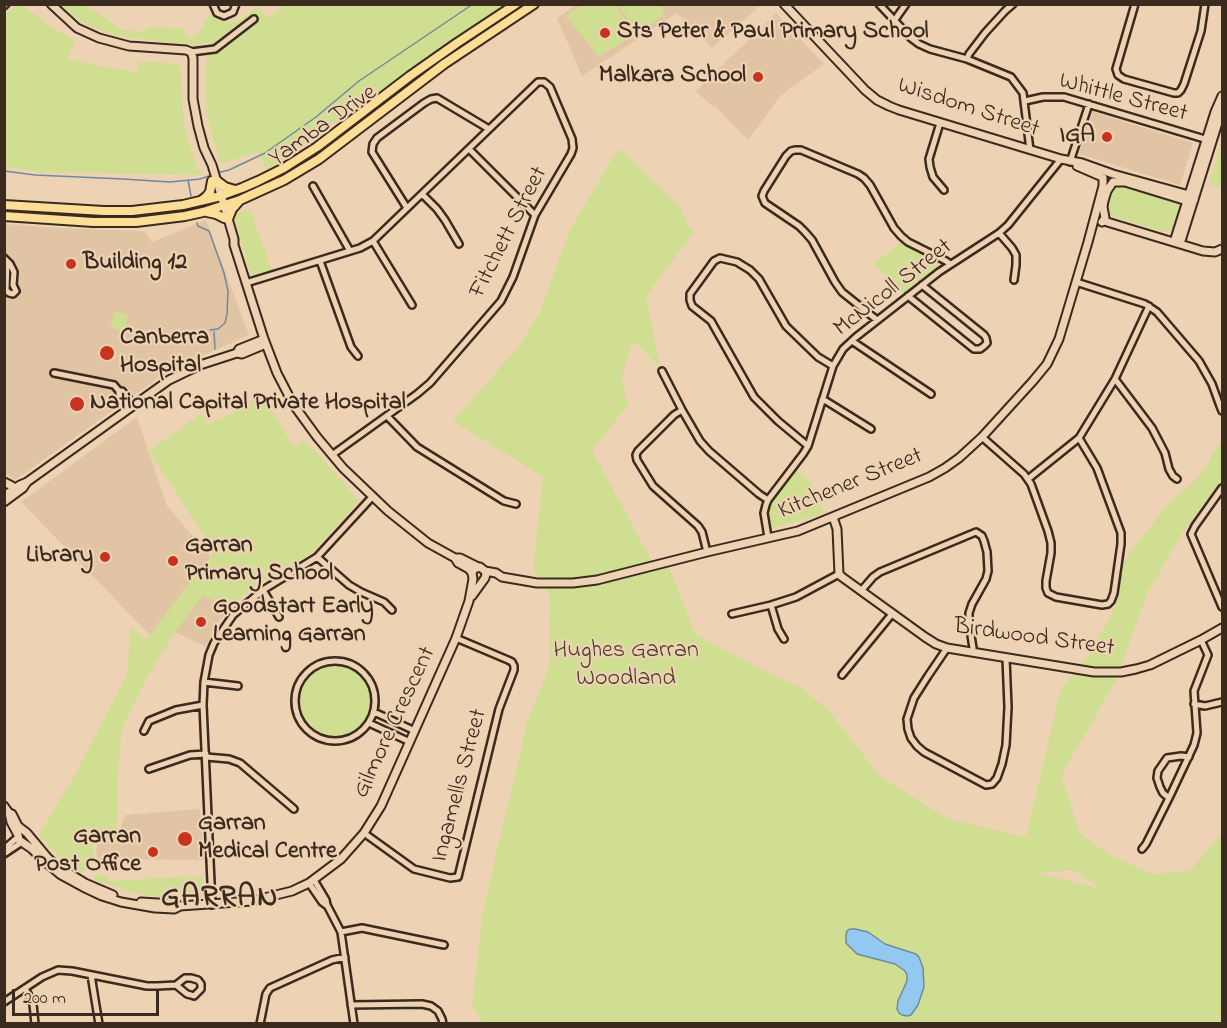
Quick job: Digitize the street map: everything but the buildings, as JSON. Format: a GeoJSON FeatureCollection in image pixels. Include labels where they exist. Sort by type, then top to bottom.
{"type":"FeatureCollection","features":[{"type":"Feature","properties":{"kind":"main road","name":"Yamba Drive"},"geometry":{"type":"LineString","coordinates":[[4,205],[132,211],[200,201],[258,181],[317,147],[410,76],[516,4]]}},
{"type":"Feature","properties":{"kind":"main road","name":"Yamba Drive"},"geometry":{"type":"LineString","coordinates":[[4,216],[93,222],[162,220],[203,212],[240,200],[312,164],[444,64],[533,5]]}},
{"type":"Feature","properties":{"kind":"main road"},"geometry":{"type":"LineString","coordinates":[[200,201],[210,192],[213,177],[225,187],[235,190]]}},
{"type":"Feature","properties":{"kind":"main road"},"geometry":{"type":"LineString","coordinates":[[203,212],[226,218],[240,200]]}},
{"type":"Feature","properties":{"kind":"street"},"geometry":{"type":"LineString","coordinates":[[51,4],[77,28],[111,42],[191,52],[215,49],[254,19]]}},
{"type":"Feature","properties":{"kind":"street"},"geometry":{"type":"LineString","coordinates":[[213,4],[216,12],[224,16],[231,13],[236,4]]}},
{"type":"Feature","properties":{"kind":"street","name":"Wisdom Street"},"geometry":{"type":"LineString","coordinates":[[784,4],[877,100],[899,110],[1070,162],[1072,165],[1109,178],[1190,199]]}},
{"type":"Feature","properties":{"kind":"street"},"geometry":{"type":"LineString","coordinates":[[879,4],[919,44],[967,59],[1011,77],[1023,93],[1030,150]]}},
{"type":"Feature","properties":{"kind":"street"},"geometry":{"type":"LineString","coordinates":[[894,21],[906,4]]}},
{"type":"Feature","properties":{"kind":"street"},"geometry":{"type":"LineString","coordinates":[[967,59],[985,33],[1013,4]]}},
{"type":"Feature","properties":{"kind":"street"},"geometry":{"type":"LineString","coordinates":[[1135,4],[1116,69],[1118,75],[1124,79],[1178,93],[1184,84],[1201,31],[1205,4]]}},
{"type":"Feature","properties":{"kind":"street"},"geometry":{"type":"LineString","coordinates":[[191,52],[198,126],[265,341],[277,373],[293,404],[343,468],[372,496],[428,543],[455,558],[482,568],[484,576],[477,581],[469,569],[458,563],[455,558]]}},
{"type":"Feature","properties":{"kind":"street","name":"Fitchett Street"},"geometry":{"type":"LineString","coordinates":[[246,283],[360,248],[373,241],[538,82],[544,82],[550,87],[572,139],[573,148],[535,214],[507,291],[501,301],[430,383],[332,455]]}},
{"type":"Feature","properties":{"kind":"street","name":"Whittle Street"},"geometry":{"type":"LineString","coordinates":[[1024,101],[1055,96],[1064,97],[1209,141]]}},
{"type":"Feature","properties":{"kind":"street"},"geometry":{"type":"LineString","coordinates":[[1178,241],[1209,141],[1221,113],[1222,96]]}},
{"type":"Feature","properties":{"kind":"street"},"geometry":{"type":"LineString","coordinates":[[407,208],[372,152],[377,138],[424,103],[437,98],[489,129]]}},
{"type":"Feature","properties":{"kind":"street"},"geometry":{"type":"LineString","coordinates":[[1070,162],[1089,104]]}},
{"type":"Feature","properties":{"kind":"street"},"geometry":{"type":"LineString","coordinates":[[940,123],[929,159],[933,177],[944,190]]}},
{"type":"Feature","properties":{"kind":"street"},"geometry":{"type":"LineString","coordinates":[[469,149],[535,214]]}},
{"type":"Feature","properties":{"kind":"street"},"geometry":{"type":"LineString","coordinates":[[877,320],[842,292],[805,232],[765,203],[762,196],[764,191],[791,151],[801,150],[858,174],[870,185],[894,228],[901,236],[950,264]]}},
{"type":"Feature","properties":{"kind":"street","name":"McNicoll Street"},"geometry":{"type":"LineString","coordinates":[[768,500],[808,446],[833,366],[843,349],[950,264],[999,233],[1061,159]]}},
{"type":"Feature","properties":{"kind":"street","name":"Kitchener Street"},"geometry":{"type":"LineString","coordinates":[[484,576],[496,573],[502,577],[537,583],[590,582],[798,531],[929,477],[945,468],[982,437],[1047,364],[1059,339],[1088,242],[1100,218],[1109,178]]}},
{"type":"Feature","properties":{"kind":"street"},"geometry":{"type":"LineString","coordinates":[[313,186],[350,251]]}},
{"type":"Feature","properties":{"kind":"street"},"geometry":{"type":"LineString","coordinates":[[422,194],[437,209],[459,244]]}},
{"type":"Feature","properties":{"kind":"street"},"geometry":{"type":"LineString","coordinates":[[1100,218],[1178,241],[1203,251],[1215,252],[1222,248]]}},
{"type":"Feature","properties":{"kind":"street"},"geometry":{"type":"LineString","coordinates":[[999,233],[1016,255],[1014,280]]}},
{"type":"Feature","properties":{"kind":"street"},"geometry":{"type":"LineString","coordinates":[[373,241],[412,305]]}},
{"type":"Feature","properties":{"kind":"street"},"geometry":{"type":"LineString","coordinates":[[808,446],[754,397],[711,321],[692,306],[690,294],[714,261],[720,258],[736,262],[750,270],[759,279],[786,326],[818,357],[833,366]]}},
{"type":"Feature","properties":{"kind":"street"},"geometry":{"type":"LineString","coordinates":[[6,260],[14,272],[13,285],[16,291],[13,294],[6,290],[8,272],[6,260]]}},
{"type":"Feature","properties":{"kind":"street"},"geometry":{"type":"LineString","coordinates":[[320,261],[351,347],[358,356]]}},
{"type":"Feature","properties":{"kind":"street"},"geometry":{"type":"LineString","coordinates":[[1076,282],[1149,306],[1157,312],[1199,361],[1212,384],[1222,411]]}},
{"type":"Feature","properties":{"kind":"street"},"geometry":{"type":"LineString","coordinates":[[908,296],[974,349],[980,349],[987,343],[984,335],[922,285]]}},
{"type":"Feature","properties":{"kind":"street"},"geometry":{"type":"LineString","coordinates":[[1028,479],[1078,438],[1115,379],[1149,306]]}},
{"type":"Feature","properties":{"kind":"street"},"geometry":{"type":"LineString","coordinates":[[4,502],[20,484],[27,483],[169,380],[200,364],[237,353],[242,354],[265,341]]}},
{"type":"Feature","properties":{"kind":"street"},"geometry":{"type":"LineString","coordinates":[[852,341],[931,394]]}},
{"type":"Feature","properties":{"kind":"street"},"geometry":{"type":"LineString","coordinates":[[663,371],[700,441],[768,500],[764,513],[768,537]]}},
{"type":"Feature","properties":{"kind":"street"},"geometry":{"type":"LineString","coordinates":[[54,373],[115,386],[122,391],[132,407]]}},
{"type":"Feature","properties":{"kind":"street"},"geometry":{"type":"LineString","coordinates":[[1115,379],[1152,428],[1165,453],[1169,469],[1177,479]]}},
{"type":"Feature","properties":{"kind":"street"},"geometry":{"type":"LineString","coordinates":[[822,400],[871,429]]}},
{"type":"Feature","properties":{"kind":"street"},"geometry":{"type":"LineString","coordinates":[[682,410],[674,415],[636,455],[653,486],[698,526],[702,532],[707,552]]}},
{"type":"Feature","properties":{"kind":"street"},"geometry":{"type":"LineString","coordinates":[[387,416],[417,447],[504,501],[516,504]]}},
{"type":"Feature","properties":{"kind":"street"},"geometry":{"type":"LineString","coordinates":[[982,437],[1028,479],[1051,543],[1046,581],[1048,593],[1056,597],[1102,606],[1108,604],[1114,593],[1121,533],[1097,468],[1078,438]]}},
{"type":"Feature","properties":{"kind":"street"},"geometry":{"type":"LineString","coordinates":[[4,482],[11,492]]}},
{"type":"Feature","properties":{"kind":"street"},"geometry":{"type":"LineString","coordinates":[[1222,488],[1191,534],[1222,607]]}},
{"type":"Feature","properties":{"kind":"street"},"geometry":{"type":"LineString","coordinates":[[212,905],[203,705],[204,682],[214,643],[234,615],[263,590],[317,557],[372,496]]}},
{"type":"Feature","properties":{"kind":"street"},"geometry":{"type":"LineString","coordinates":[[732,614],[796,597],[839,574],[837,529],[833,517]]}},
{"type":"Feature","properties":{"kind":"street"},"geometry":{"type":"LineString","coordinates":[[861,591],[880,572],[976,532],[982,536],[984,542],[988,571],[969,613],[972,652]]}},
{"type":"Feature","properties":{"kind":"street"},"geometry":{"type":"LineString","coordinates":[[317,557],[349,585],[384,602],[392,609]]}},
{"type":"Feature","properties":{"kind":"street"},"geometry":{"type":"LineString","coordinates":[[473,576],[474,569],[478,567]]}},
{"type":"Feature","properties":{"kind":"street","name":"Birdwood Street"},"geometry":{"type":"LineString","coordinates":[[839,574],[936,644],[947,648],[1094,672],[1121,672],[1136,669],[1153,663],[1222,628]]}},
{"type":"Feature","properties":{"kind":"street","name":"Gilmore Crescent"},"geometry":{"type":"LineString","coordinates":[[7,809],[12,814],[22,837],[72,882],[102,896],[122,902],[174,909],[180,906],[252,901],[292,891],[312,881],[341,859],[364,833],[381,806],[456,638],[469,601],[473,576]]}},
{"type":"Feature","properties":{"kind":"street","name":"Gilmore Crescent"},"geometry":{"type":"LineString","coordinates":[[469,601],[484,576]]}},
{"type":"Feature","properties":{"kind":"street"},"geometry":{"type":"LineString","coordinates":[[263,590],[279,616]]}},
{"type":"Feature","properties":{"kind":"street"},"geometry":{"type":"LineString","coordinates":[[771,605],[778,629],[784,639]]}},
{"type":"Feature","properties":{"kind":"street"},"geometry":{"type":"LineString","coordinates":[[842,675],[892,614]]}},
{"type":"Feature","properties":{"kind":"street","name":"Ingamells Street"},"geometry":{"type":"LineString","coordinates":[[364,833],[414,869],[450,878],[458,876],[499,709],[514,666],[508,660],[456,638]]}},
{"type":"Feature","properties":{"kind":"street"},"geometry":{"type":"LineString","coordinates":[[1142,849],[1189,757],[1197,734],[1194,692],[1208,655],[1201,640]]}},
{"type":"Feature","properties":{"kind":"street"},"geometry":{"type":"LineString","coordinates":[[947,648],[914,698],[907,719],[908,729],[911,738],[924,752],[986,785],[992,784],[997,778],[1006,745],[1008,707],[1006,658]]}},
{"type":"Feature","properties":{"kind":"street"},"geometry":{"type":"LineString","coordinates":[[331,660],[349,662],[363,672],[373,686],[376,703],[374,712],[369,723],[358,734],[343,740],[327,740],[315,736],[305,728],[297,712],[295,704],[298,686],[308,671],[323,662],[331,660]]}},
{"type":"Feature","properties":{"kind":"street"},"geometry":{"type":"LineString","coordinates":[[204,682],[238,686]]}},
{"type":"Feature","properties":{"kind":"street"},"geometry":{"type":"LineString","coordinates":[[1194,704],[1206,706],[1222,702]]}},
{"type":"Feature","properties":{"kind":"street"},"geometry":{"type":"LineString","coordinates":[[144,731],[149,721],[176,710],[203,705]]}},
{"type":"Feature","properties":{"kind":"street"},"geometry":{"type":"LineString","coordinates":[[374,712],[414,731]]}},
{"type":"Feature","properties":{"kind":"street"},"geometry":{"type":"LineString","coordinates":[[369,723],[410,742]]}},
{"type":"Feature","properties":{"kind":"street"},"geometry":{"type":"LineString","coordinates":[[149,769],[190,755],[229,759],[240,763],[294,809]]}},
{"type":"Feature","properties":{"kind":"street"},"geometry":{"type":"LineString","coordinates":[[1169,798],[1160,787],[1157,778],[1158,771],[1167,758],[1189,757]]}},
{"type":"Feature","properties":{"kind":"street"},"geometry":{"type":"LineString","coordinates":[[4,849],[22,837]]}},
{"type":"Feature","properties":{"kind":"street"},"geometry":{"type":"LineString","coordinates":[[4,854],[22,837]]}},
{"type":"Feature","properties":{"kind":"street"},"geometry":{"type":"LineString","coordinates":[[312,881],[341,932],[354,1023]]}},
{"type":"Feature","properties":{"kind":"street"},"geometry":{"type":"LineString","coordinates":[[341,932],[362,928],[444,945]]}},
{"type":"Feature","properties":{"kind":"street"},"geometry":{"type":"LineString","coordinates":[[261,1023],[266,993],[270,988],[332,960],[345,957]]}},
{"type":"Feature","properties":{"kind":"street"},"geometry":{"type":"LineString","coordinates":[[4,1002],[42,977],[58,970],[147,986],[176,985],[186,978],[191,978],[198,980],[201,989],[194,996],[187,994],[176,985]]}},
{"type":"Feature","properties":{"kind":"street"},"geometry":{"type":"LineString","coordinates":[[91,975],[99,1023]]}},
{"type":"Feature","properties":{"kind":"street"},"geometry":{"type":"LineString","coordinates":[[26,988],[33,1004],[35,1023]]}},
{"type":"Feature","properties":{"kind":"street"},"geometry":{"type":"LineString","coordinates":[[351,1005],[422,1004],[438,1011],[443,1023]]}},
{"type":"Feature","properties":{"kind":"shaded area","name":"Sts Peter & Paul Primary School"},"geometry":{"type":"Polygon","coordinates":[[[576,5],[761,5],[712,48],[677,13],[582,76],[557,18],[576,5]]]}},
{"type":"Feature","properties":{"kind":"shaded area","name":"Malkara School"},"geometry":{"type":"Polygon","coordinates":[[[776,13],[824,64],[780,96],[748,140],[715,106],[713,107],[696,91],[776,13]]]}},
{"type":"Feature","properties":{"kind":"shaded area"},"geometry":{"type":"Polygon","coordinates":[[[1093,112],[1193,143],[1180,185],[1079,154],[1093,112]]]}},
{"type":"Feature","properties":{"kind":"shaded area","name":"Canberra Hospital"},"geometry":{"type":"Polygon","coordinates":[[[206,220],[249,335],[168,371],[15,480],[5,473],[5,224],[144,231],[152,242],[206,220]]]}},
{"type":"Feature","properties":{"kind":"shaded area"},"geometry":{"type":"Polygon","coordinates":[[[137,417],[167,506],[211,557],[150,635],[21,502],[137,417]]]}},
{"type":"Feature","properties":{"kind":"shaded area","name":"Goodstart Early Learning Garran"},"geometry":{"type":"Polygon","coordinates":[[[203,594],[229,608],[215,627],[206,647],[175,632],[203,594]]]}},
{"type":"Feature","properties":{"kind":"shaded area"},"geometry":{"type":"Polygon","coordinates":[[[200,809],[204,860],[97,861],[96,834],[119,833],[125,815],[200,809]]]}},
{"type":"Feature","properties":{"kind":"green space"},"geometry":{"type":"Polygon","coordinates":[[[20,4],[48,25],[75,40],[67,58],[137,72],[139,61],[180,64],[184,127],[201,175],[37,172],[5,166],[5,14],[20,4]]]}},
{"type":"Feature","properties":{"kind":"green space"},"geometry":{"type":"Polygon","coordinates":[[[57,5],[82,5],[122,30],[144,32],[148,27],[183,28],[190,39],[198,34],[210,14],[223,22],[239,21],[258,6],[267,18],[285,5],[507,5],[343,116],[268,172],[257,152],[220,164],[206,112],[206,62],[212,42],[194,45],[116,36],[85,24],[57,5]]]}},
{"type":"Feature","properties":{"kind":"green space"},"geometry":{"type":"Polygon","coordinates":[[[583,5],[615,5],[635,34],[599,57],[566,16],[583,5]]]}},
{"type":"Feature","properties":{"kind":"green space"},"geometry":{"type":"Polygon","coordinates":[[[618,5],[659,5],[664,15],[637,32],[618,5]]]}},
{"type":"Feature","properties":{"kind":"green space"},"geometry":{"type":"Polygon","coordinates":[[[1222,140],[1222,189],[1209,184],[1222,140]]]}},
{"type":"Feature","properties":{"kind":"green space","name":"Hughes Garran Woodland"},"geometry":{"type":"Polygon","coordinates":[[[619,150],[629,157],[680,207],[689,228],[694,232],[646,296],[659,363],[657,365],[638,345],[632,343],[621,379],[628,405],[592,451],[651,559],[670,570],[695,634],[766,672],[799,686],[828,710],[880,776],[948,819],[1026,837],[1061,689],[1088,656],[1116,605],[1122,565],[1170,502],[1195,481],[1222,439],[1222,478],[1183,532],[1148,591],[1116,680],[1061,776],[1080,833],[1108,854],[1152,874],[1190,871],[1222,833],[1222,1023],[483,1023],[472,1006],[483,911],[527,723],[549,667],[550,595],[533,569],[543,477],[453,421],[521,344],[540,312],[569,232],[619,150]],[[1073,870],[1037,873],[1101,889],[1073,870]]]}},
{"type":"Feature","properties":{"kind":"green space"},"geometry":{"type":"Polygon","coordinates":[[[1121,184],[1176,201],[1181,210],[1175,228],[1165,232],[1111,216],[1106,207],[1112,189],[1121,184]]]}},
{"type":"Feature","properties":{"kind":"green space"},"geometry":{"type":"Polygon","coordinates":[[[250,209],[272,271],[258,277],[250,273],[235,219],[236,214],[250,209]]]}},
{"type":"Feature","properties":{"kind":"green space"},"geometry":{"type":"Polygon","coordinates":[[[901,242],[938,260],[942,265],[904,295],[874,264],[901,242]]]}},
{"type":"Feature","properties":{"kind":"green space"},"geometry":{"type":"Polygon","coordinates":[[[116,312],[128,316],[125,331],[111,328],[116,312]]]}},
{"type":"Feature","properties":{"kind":"green space"},"geometry":{"type":"Polygon","coordinates":[[[255,397],[266,401],[295,446],[303,441],[315,451],[359,501],[312,553],[254,587],[229,608],[203,595],[175,632],[146,679],[122,728],[117,778],[117,831],[92,834],[94,862],[80,875],[38,836],[77,771],[127,675],[131,626],[144,639],[150,635],[211,557],[213,550],[149,451],[202,413],[208,425],[251,404],[250,400],[255,397]]]}},
{"type":"Feature","properties":{"kind":"green space"},"geometry":{"type":"Polygon","coordinates":[[[796,469],[816,489],[824,513],[770,529],[767,510],[796,469]]]}},
{"type":"Feature","properties":{"kind":"green space"},"geometry":{"type":"Polygon","coordinates":[[[343,664],[362,674],[370,686],[372,700],[370,714],[362,726],[350,734],[329,736],[310,726],[302,714],[300,693],[310,674],[322,666],[343,664]]]}},
{"type":"Feature","properties":{"kind":"green space"},"geometry":{"type":"Polygon","coordinates":[[[97,875],[109,875],[107,881],[203,876],[203,896],[166,898],[133,893],[93,879],[97,875]]]}},
{"type":"Feature","properties":{"kind":"water"},"geometry":{"type":"Polygon","coordinates":[[[850,929],[868,932],[885,944],[919,957],[923,968],[924,987],[918,1005],[911,1015],[902,1015],[897,1009],[907,981],[905,971],[895,964],[857,954],[846,943],[847,931],[850,929]]]}},
{"type":"Feature","properties":{"kind":"waterway"},"geometry":{"type":"LineString","coordinates":[[217,173],[229,170],[265,153],[316,117],[359,81],[473,4]]}},
{"type":"Feature","properties":{"kind":"waterway"},"geometry":{"type":"LineString","coordinates":[[4,171],[35,175],[170,182],[200,179],[212,175]]}},
{"type":"Feature","properties":{"kind":"waterway"},"geometry":{"type":"LineString","coordinates":[[188,180],[191,196]]}},
{"type":"Feature","properties":{"kind":"waterway"},"geometry":{"type":"LineString","coordinates":[[197,223],[198,226],[209,231],[228,291],[225,323],[218,329],[210,330]]}},
{"type":"Feature","properties":{"kind":"waterway"},"geometry":{"type":"LineString","coordinates":[[214,332],[215,349]]}},
{"type":"Feature","properties":{"kind":"place","name":"Sts Peter & Paul Primary School"},"geometry":{"type":"Point","coordinates":[605,33]}},
{"type":"Feature","properties":{"kind":"place","name":"Malkara School"},"geometry":{"type":"Point","coordinates":[758,77]}},
{"type":"Feature","properties":{"kind":"place","name":"IGA"},"geometry":{"type":"Point","coordinates":[1107,137]}},
{"type":"Feature","properties":{"kind":"place","name":"Building 12"},"geometry":{"type":"Point","coordinates":[71,264]}},
{"type":"Feature","properties":{"kind":"place","name":"Canberra Hospital"},"geometry":{"type":"Point","coordinates":[107,353]}},
{"type":"Feature","properties":{"kind":"place","name":"National Capital Private Hospital"},"geometry":{"type":"Point","coordinates":[77,404]}},
{"type":"Feature","properties":{"kind":"place","name":"Library"},"geometry":{"type":"Point","coordinates":[105,557]}},
{"type":"Feature","properties":{"kind":"place","name":"Garran Primary School"},"geometry":{"type":"Point","coordinates":[173,561]}},
{"type":"Feature","properties":{"kind":"place","name":"Goodstart Early Learning Garran"},"geometry":{"type":"Point","coordinates":[201,622]}},
{"type":"Feature","properties":{"kind":"place","name":"Garran Medical Centre"},"geometry":{"type":"Point","coordinates":[185,839]}},
{"type":"Feature","properties":{"kind":"place","name":"Garran Post Office"},"geometry":{"type":"Point","coordinates":[153,852]}},
{"type":"Feature","properties":{"kind":"district","name":"GARRAN"},"geometry":{"type":"Point","coordinates":[220,900]}}]}
